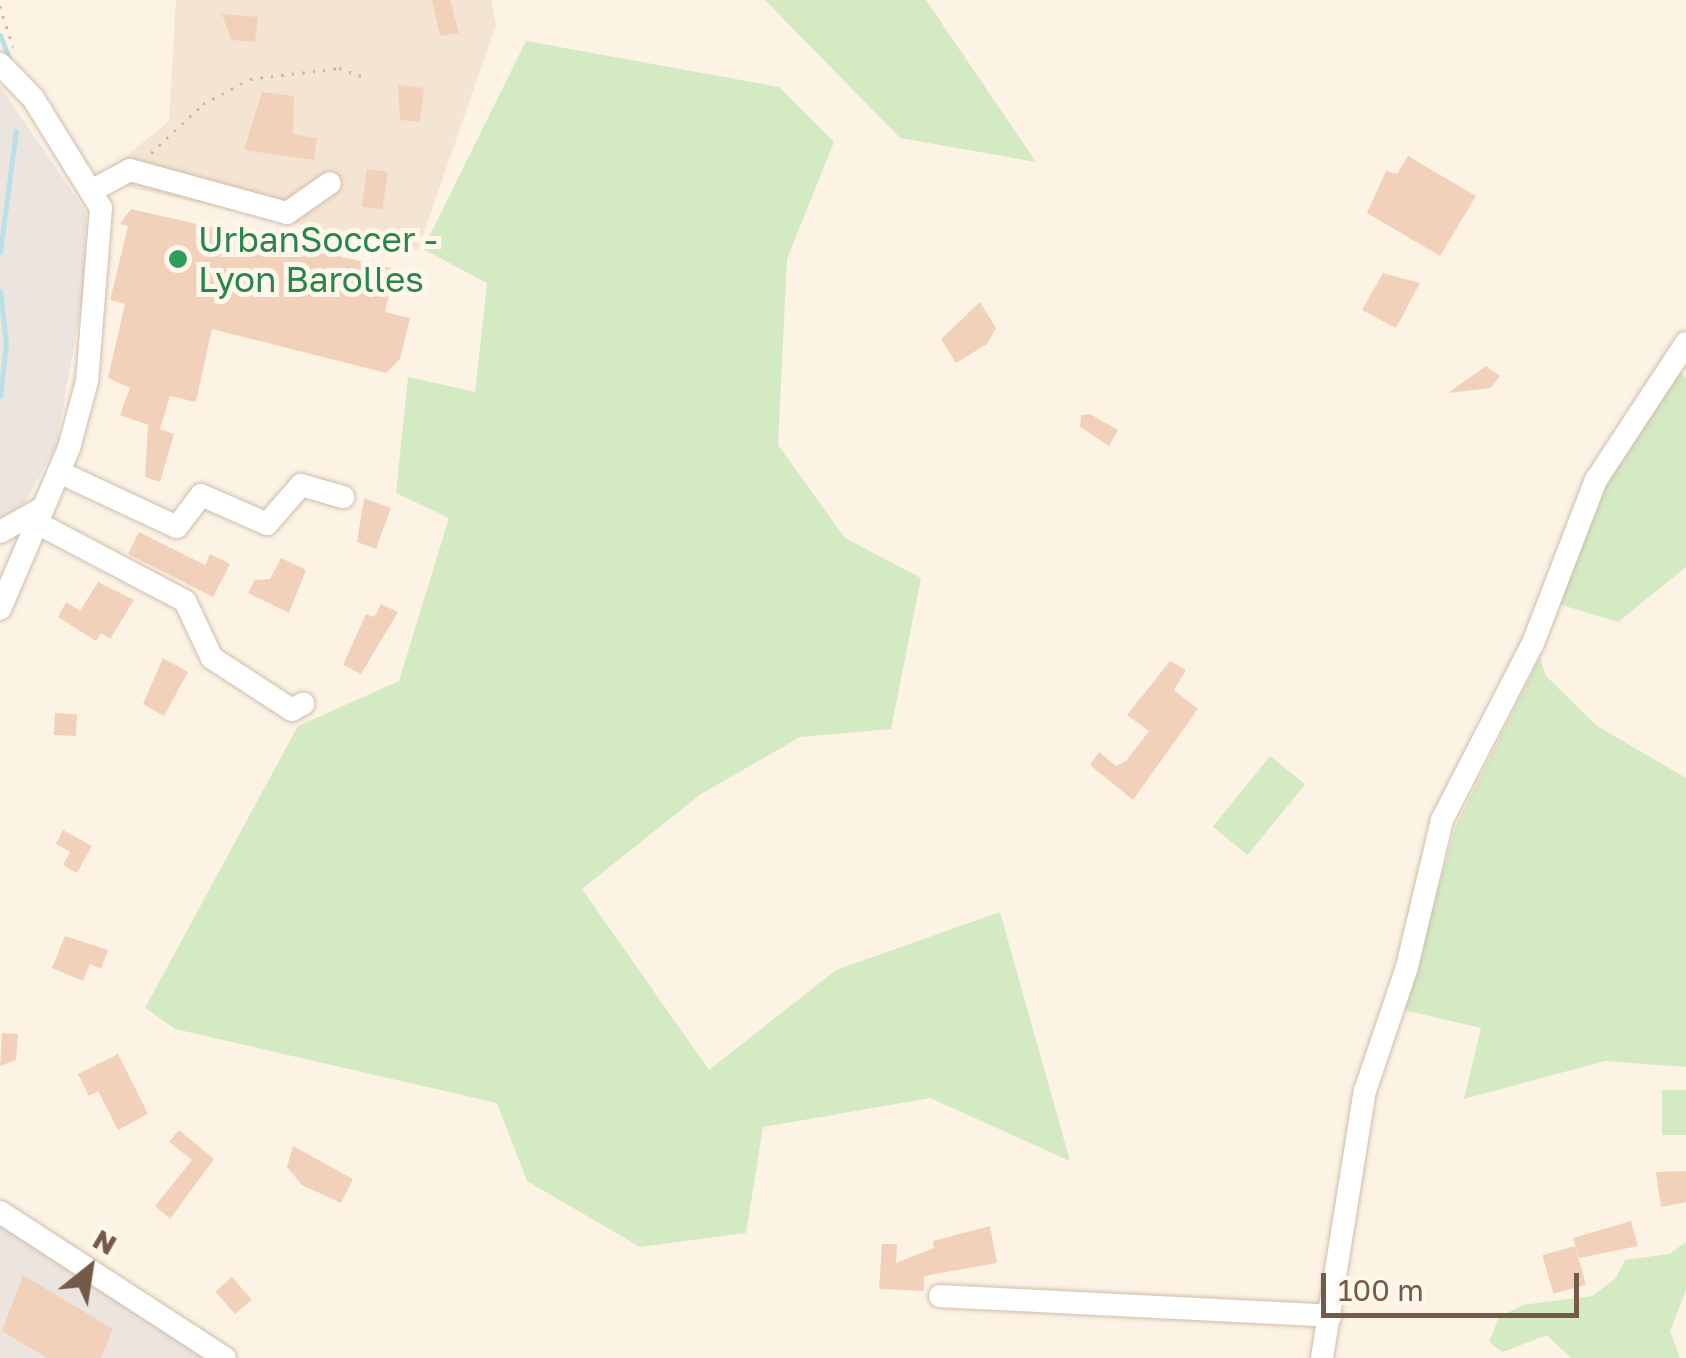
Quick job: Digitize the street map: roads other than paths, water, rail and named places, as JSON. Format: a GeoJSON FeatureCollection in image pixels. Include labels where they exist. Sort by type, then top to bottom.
{"type":"FeatureCollection","features":[{"type":"Feature","properties":{"kind":"street"},"geometry":{"type":"LineString","coordinates":[[0,609],[59,472],[87,380],[98,307],[101,208],[7,58]]}},
{"type":"Feature","properties":{"kind":"street"},"geometry":{"type":"LineString","coordinates":[[91,191],[130,170],[287,213],[330,183]]}},
{"type":"Feature","properties":{"kind":"street"},"geometry":{"type":"LineString","coordinates":[[1322,1358],[1365,1091],[1407,967],[1442,820],[1534,643],[1596,480],[1686,343]]}},
{"type":"Feature","properties":{"kind":"street"},"geometry":{"type":"LineString","coordinates":[[59,472],[178,527],[202,495],[267,524],[301,485],[343,497]]}},
{"type":"Feature","properties":{"kind":"street"},"geometry":{"type":"LineString","coordinates":[[0,532],[40,516]]}},
{"type":"Feature","properties":{"kind":"street"},"geometry":{"type":"LineString","coordinates":[[40,516],[185,601],[212,658],[292,710],[303,704]]}},
{"type":"Feature","properties":{"kind":"street"},"geometry":{"type":"LineString","coordinates":[[0,1212],[224,1358]]}},
{"type":"Feature","properties":{"kind":"street"},"geometry":{"type":"LineString","coordinates":[[940,1296],[1330,1316]]}},
{"type":"Feature","properties":{"kind":"waterway"},"geometry":{"type":"LineString","coordinates":[[0,35],[10,61]]}},
{"type":"Feature","properties":{"kind":"waterway"},"geometry":{"type":"LineString","coordinates":[[0,252],[16,131]]}},
{"type":"Feature","properties":{"kind":"waterway"},"geometry":{"type":"LineString","coordinates":[[0,291],[6,344],[0,396]]}},
{"type":"Feature","properties":{"kind":"place","name":"UrbanSoccer - Lyon Barolles"},"geometry":{"type":"Point","coordinates":[178,259]}}]}
